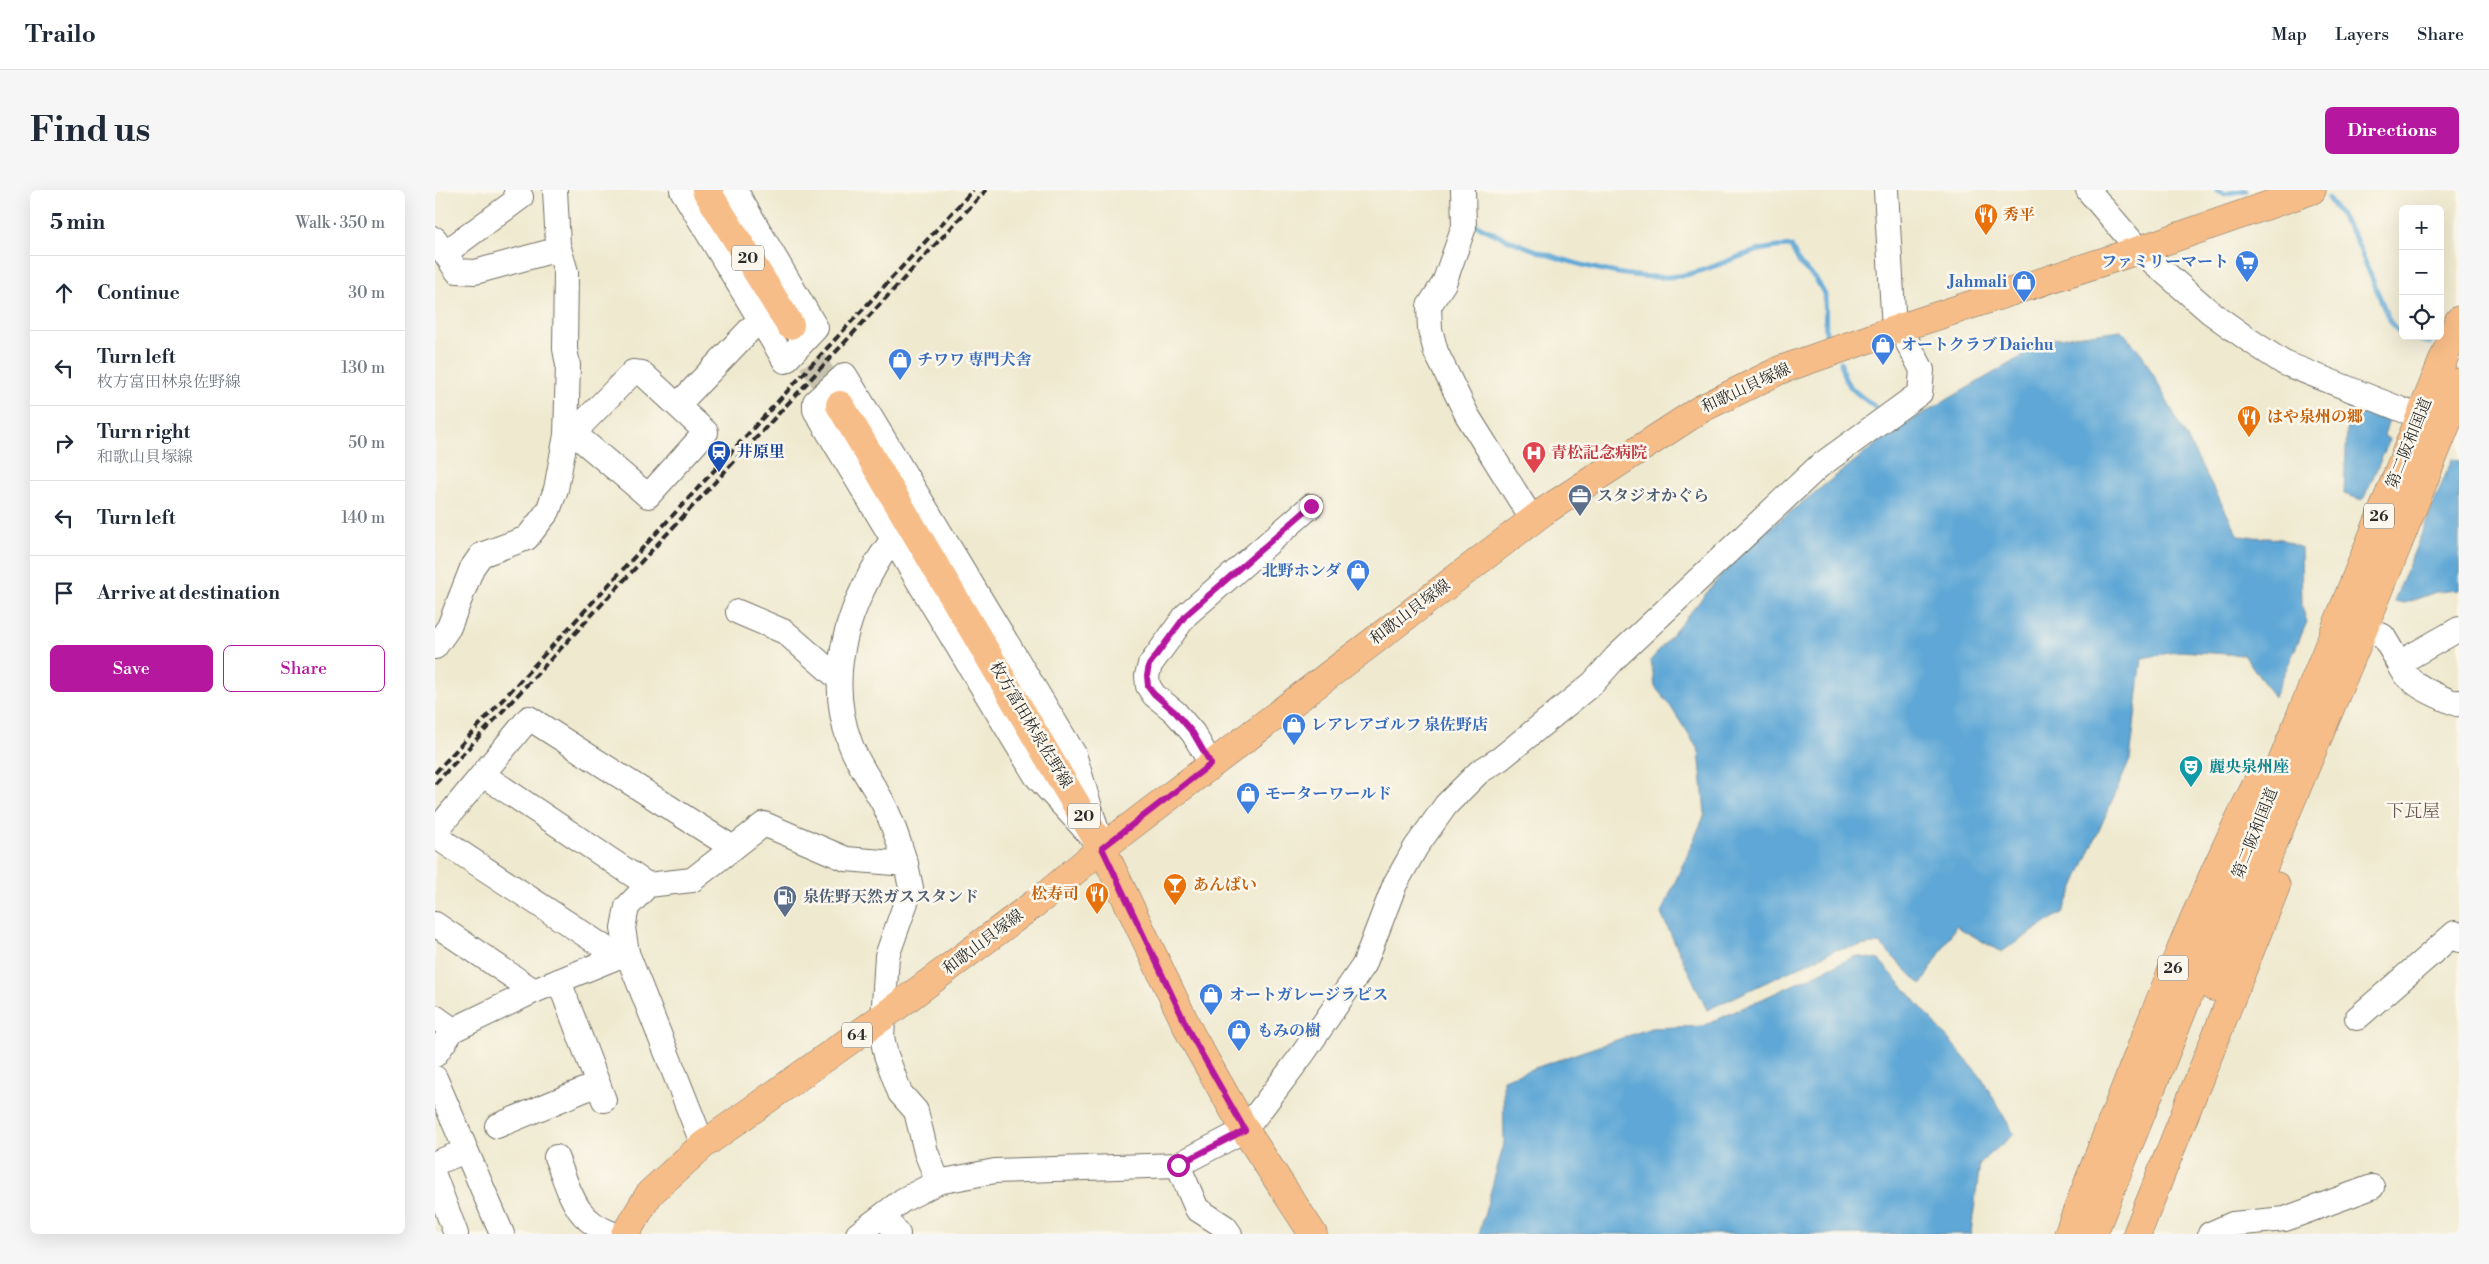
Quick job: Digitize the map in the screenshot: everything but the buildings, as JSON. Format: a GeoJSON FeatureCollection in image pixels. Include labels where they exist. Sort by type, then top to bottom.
{"type":"FeatureCollection","features":[{"type":"Feature","properties":{"kind":"main road","name":"20"},"geometry":{"type":"LineString","coordinates":[[706,190],[790,325]]}},
{"type":"Feature","properties":{"kind":"main road","name":"和歌山貝塚線"},"geometry":{"type":"LineString","coordinates":[[625,1234],[650,1193],[703,1144],[884,1016],[1046,895],[1102,848],[1532,520],[1701,409],[1780,370],[2313,190]]}},
{"type":"Feature","properties":{"kind":"main road","name":"第二阪和国道"},"geometry":{"type":"LineString","coordinates":[[2093,1234],[2269,799],[2301,712],[2442,422],[2459,320]]}},
{"type":"Feature","properties":{"kind":"main road","name":"第二阪和国道"},"geometry":{"type":"LineString","coordinates":[[2113,1234],[2318,733],[2364,628],[2459,382]]}},
{"type":"Feature","properties":{"kind":"main road","name":"枚方富田林泉佐野線"},"geometry":{"type":"LineString","coordinates":[[840,405],[1102,848],[1191,1035],[1245,1130],[1313,1234]]}},
{"type":"Feature","properties":{"kind":"main road","name":"26"},"geometry":{"type":"LineString","coordinates":[[2069,1234],[2197,910],[2228,839],[2269,761],[2301,712]]}},
{"type":"Feature","properties":{"kind":"main road","name":"26"},"geometry":{"type":"LineString","coordinates":[[2137,1234],[2277,883],[2318,733]]}},
{"type":"Feature","properties":{"kind":"street"},"geometry":{"type":"LineString","coordinates":[[516,190],[521,197],[440,246],[457,270],[475,272],[559,249]]}},
{"type":"Feature","properties":{"kind":"street"},"geometry":{"type":"LineString","coordinates":[[435,647],[449,627],[472,568],[481,555],[527,538],[548,511],[571,435],[566,272],[559,249],[555,190]]}},
{"type":"Feature","properties":{"kind":"street"},"geometry":{"type":"LineString","coordinates":[[683,190],[785,361],[817,328],[735,190]]}},
{"type":"Feature","properties":{"kind":"street"},"geometry":{"type":"LineString","coordinates":[[1463,190],[1464,227],[1444,283],[1429,306],[1429,329],[1436,352],[1467,415],[1532,520]]}},
{"type":"Feature","properties":{"kind":"street"},"geometry":{"type":"LineString","coordinates":[[858,1234],[891,1225],[903,1200],[938,1182],[995,1171],[1178,1165],[1245,1130],[1302,1055],[1364,965],[1395,884],[1416,847],[1446,805],[1479,772],[1500,759],[1593,683],[1616,657],[1818,468],[1920,393],[1922,370],[1897,329],[1886,190]]}},
{"type":"Feature","properties":{"kind":"street"},"geometry":{"type":"LineString","coordinates":[[2087,190],[2139,250],[2210,312],[2284,363],[2405,411],[2442,422]]}},
{"type":"Feature","properties":{"kind":"street"},"geometry":{"type":"LineString","coordinates":[[678,405],[760,319]]}},
{"type":"Feature","properties":{"kind":"street"},"geometry":{"type":"LineString","coordinates":[[633,372],[642,373],[706,432],[649,496],[571,435],[633,372]]}},
{"type":"Feature","properties":{"kind":"street"},"geometry":{"type":"LineString","coordinates":[[845,375],[1074,754],[1102,848],[1036,776],[815,410],[815,402],[845,375]]}},
{"type":"Feature","properties":{"kind":"street"},"geometry":{"type":"LineString","coordinates":[[1211,764],[1193,733],[1175,712],[1154,694],[1148,686],[1149,665],[1186,615],[1311,506]]}},
{"type":"Feature","properties":{"kind":"street"},"geometry":{"type":"LineString","coordinates":[[893,540],[884,550],[860,594],[845,633],[839,679],[843,719],[851,745],[884,805],[906,864],[911,888],[887,956],[882,1037],[886,1055],[900,1093],[916,1111],[926,1152],[938,1182]]}},
{"type":"Feature","properties":{"kind":"street"},"geometry":{"type":"LineString","coordinates":[[738,612],[785,632],[839,679]]}},
{"type":"Feature","properties":{"kind":"street"},"geometry":{"type":"LineString","coordinates":[[2364,628],[2383,636],[2399,663],[2402,673],[2436,695],[2457,704],[2459,702]]}},
{"type":"Feature","properties":{"kind":"street"},"geometry":{"type":"LineString","coordinates":[[2399,663],[2446,630]]}},
{"type":"Feature","properties":{"kind":"street"},"geometry":{"type":"LineString","coordinates":[[623,955],[435,834],[529,718],[733,848]]}},
{"type":"Feature","properties":{"kind":"street"},"geometry":{"type":"LineString","coordinates":[[483,775],[647,885],[692,880],[764,824],[846,859],[906,864]]}},
{"type":"Feature","properties":{"kind":"street"},"geometry":{"type":"LineString","coordinates":[[647,885],[627,907],[623,928],[623,955],[703,1144]]}},
{"type":"Feature","properties":{"kind":"street"},"geometry":{"type":"LineString","coordinates":[[435,924],[534,991]]}},
{"type":"Feature","properties":{"kind":"street"},"geometry":{"type":"LineString","coordinates":[[2357,1018],[2455,933],[2459,940]]}},
{"type":"Feature","properties":{"kind":"street"},"geometry":{"type":"LineString","coordinates":[[435,1055],[444,1024],[559,982],[623,955]]}},
{"type":"Feature","properties":{"kind":"street"},"geometry":{"type":"LineString","coordinates":[[497,1126],[601,1092],[559,982]]}},
{"type":"Feature","properties":{"kind":"street"},"geometry":{"type":"LineString","coordinates":[[435,1078],[501,1234]]}},
{"type":"Feature","properties":{"kind":"street"},"geometry":{"type":"LineString","coordinates":[[435,1162],[466,1151]]}},
{"type":"Feature","properties":{"kind":"street"},"geometry":{"type":"LineString","coordinates":[[556,1157],[580,1214],[599,1229],[613,1234]]}},
{"type":"Feature","properties":{"kind":"street"},"geometry":{"type":"LineString","coordinates":[[1178,1165],[1197,1209],[1225,1227],[1230,1234]]}},
{"type":"Feature","properties":{"kind":"street"},"geometry":{"type":"LineString","coordinates":[[435,1178],[457,1234]]}},
{"type":"Feature","properties":{"kind":"street"},"geometry":{"type":"LineString","coordinates":[[2210,1234],[2233,1224],[2248,1229],[2285,1219],[2372,1187]]}},
{"type":"Feature","properties":{"kind":"water"},"geometry":{"type":"Polygon","coordinates":[[[2121,330],[2142,354],[2239,536],[2281,539],[2301,548],[2302,607],[2307,622],[2274,697],[2244,655],[2180,651],[2142,658],[2130,760],[2063,912],[2001,952],[1956,926],[1921,985],[1879,943],[1835,950],[1707,1010],[1661,914],[1705,814],[1699,751],[1669,704],[1655,687],[1651,660],[1743,549],[1893,431],[2052,339],[2121,330]]]}},
{"type":"Feature","properties":{"kind":"water"},"geometry":{"type":"Polygon","coordinates":[[[2348,405],[2389,420],[2384,436],[2390,439],[2363,500],[2344,494],[2348,405]]]}},
{"type":"Feature","properties":{"kind":"water"},"geometry":{"type":"Polygon","coordinates":[[[2452,459],[2459,461],[2459,590],[2436,592],[2405,603],[2394,601],[2452,459]]]}},
{"type":"Feature","properties":{"kind":"water"},"geometry":{"type":"Polygon","coordinates":[[[1856,956],[1879,960],[1906,990],[1981,1077],[2014,1134],[1980,1163],[1971,1234],[1479,1234],[1504,1143],[1503,1079],[1651,1028],[1703,1026],[1856,956]]]}},
{"type":"Feature","properties":{"kind":"waterway"},"geometry":{"type":"LineString","coordinates":[[2217,190],[2225,194],[2246,190]]}},
{"type":"Feature","properties":{"kind":"waterway"},"geometry":{"type":"LineString","coordinates":[[2328,198],[2354,235],[2390,322],[2399,332]]}},
{"type":"Feature","properties":{"kind":"waterway"},"geometry":{"type":"LineString","coordinates":[[1471,222],[1493,233],[1549,255],[1611,272],[1641,276],[1669,277],[1693,273],[1752,252],[1791,246],[1800,264],[1816,279],[1825,295],[1826,338],[1830,342]]}},
{"type":"Feature","properties":{"kind":"waterway"},"geometry":{"type":"LineString","coordinates":[[2419,340],[2430,343]]}},
{"type":"Feature","properties":{"kind":"waterway"},"geometry":{"type":"LineString","coordinates":[[1841,362],[1847,383],[1875,407]]}},
{"type":"Feature","properties":{"kind":"tunnel"},"geometry":{"type":"LineString","coordinates":[[790,325],[840,405]]}},
{"type":"Feature","properties":{"kind":"railway"},"geometry":{"type":"LineString","coordinates":[[435,773],[973,190]]}},
{"type":"Feature","properties":{"kind":"railway"},"geometry":{"type":"LineString","coordinates":[[435,784],[986,190]]}},
{"type":"Feature","properties":{"kind":"place","name":"秀平"},"geometry":{"type":"Point","coordinates":[1986,236]}},
{"type":"Feature","properties":{"kind":"place","name":"ファミリーマート"},"geometry":{"type":"Point","coordinates":[2247,283]}},
{"type":"Feature","properties":{"kind":"place","name":"Jahmali"},"geometry":{"type":"Point","coordinates":[2024,303]}},
{"type":"Feature","properties":{"kind":"place","name":"オートクラブ Daichu"},"geometry":{"type":"Point","coordinates":[1883,366]}},
{"type":"Feature","properties":{"kind":"place","name":"チワワ 専門犬舎"},"geometry":{"type":"Point","coordinates":[900,381]}},
{"type":"Feature","properties":{"kind":"place","name":"はや泉州の郷"},"geometry":{"type":"Point","coordinates":[2249,438]}},
{"type":"Feature","properties":{"kind":"place","name":"井原里"},"geometry":{"type":"Point","coordinates":[719,473]}},
{"type":"Feature","properties":{"kind":"place","name":"青松記念病院"},"geometry":{"type":"Point","coordinates":[1534,474]}},
{"type":"Feature","properties":{"kind":"place","name":"スタジオかぐら"},"geometry":{"type":"Point","coordinates":[1580,517]}},
{"type":"Feature","properties":{"kind":"place","name":"北野ホンダ"},"geometry":{"type":"Point","coordinates":[1358,592]}},
{"type":"Feature","properties":{"kind":"place","name":"レアレアゴルフ 泉佐野店"},"geometry":{"type":"Point","coordinates":[1294,746]}},
{"type":"Feature","properties":{"kind":"place","name":"麗央泉州座"},"geometry":{"type":"Point","coordinates":[2191,788]}},
{"type":"Feature","properties":{"kind":"place","name":"モーターワールド"},"geometry":{"type":"Point","coordinates":[1248,815]}},
{"type":"Feature","properties":{"kind":"place","name":"あんばい"},"geometry":{"type":"Point","coordinates":[1175,906]}},
{"type":"Feature","properties":{"kind":"place","name":"松寿司"},"geometry":{"type":"Point","coordinates":[1097,915]}},
{"type":"Feature","properties":{"kind":"place","name":"泉佐野天然ガススタンド"},"geometry":{"type":"Point","coordinates":[785,918]}},
{"type":"Feature","properties":{"kind":"place","name":"オートガレージラピス"},"geometry":{"type":"Point","coordinates":[1211,1016]}},
{"type":"Feature","properties":{"kind":"place","name":"もみの樹"},"geometry":{"type":"Point","coordinates":[1239,1052]}},
{"type":"Feature","properties":{"kind":"district","name":"下瓦屋"},"geometry":{"type":"Point","coordinates":[2413,811]}},
{"type":"Feature","properties":{"kind":"route"},"geometry":{"type":"LineString","coordinates":[[1178,1165],[1245,1130],[1191,1035],[1102,848],[1211,764],[1193,733],[1175,712],[1154,694],[1148,686],[1149,665],[1186,615],[1311,506]]}}]}
